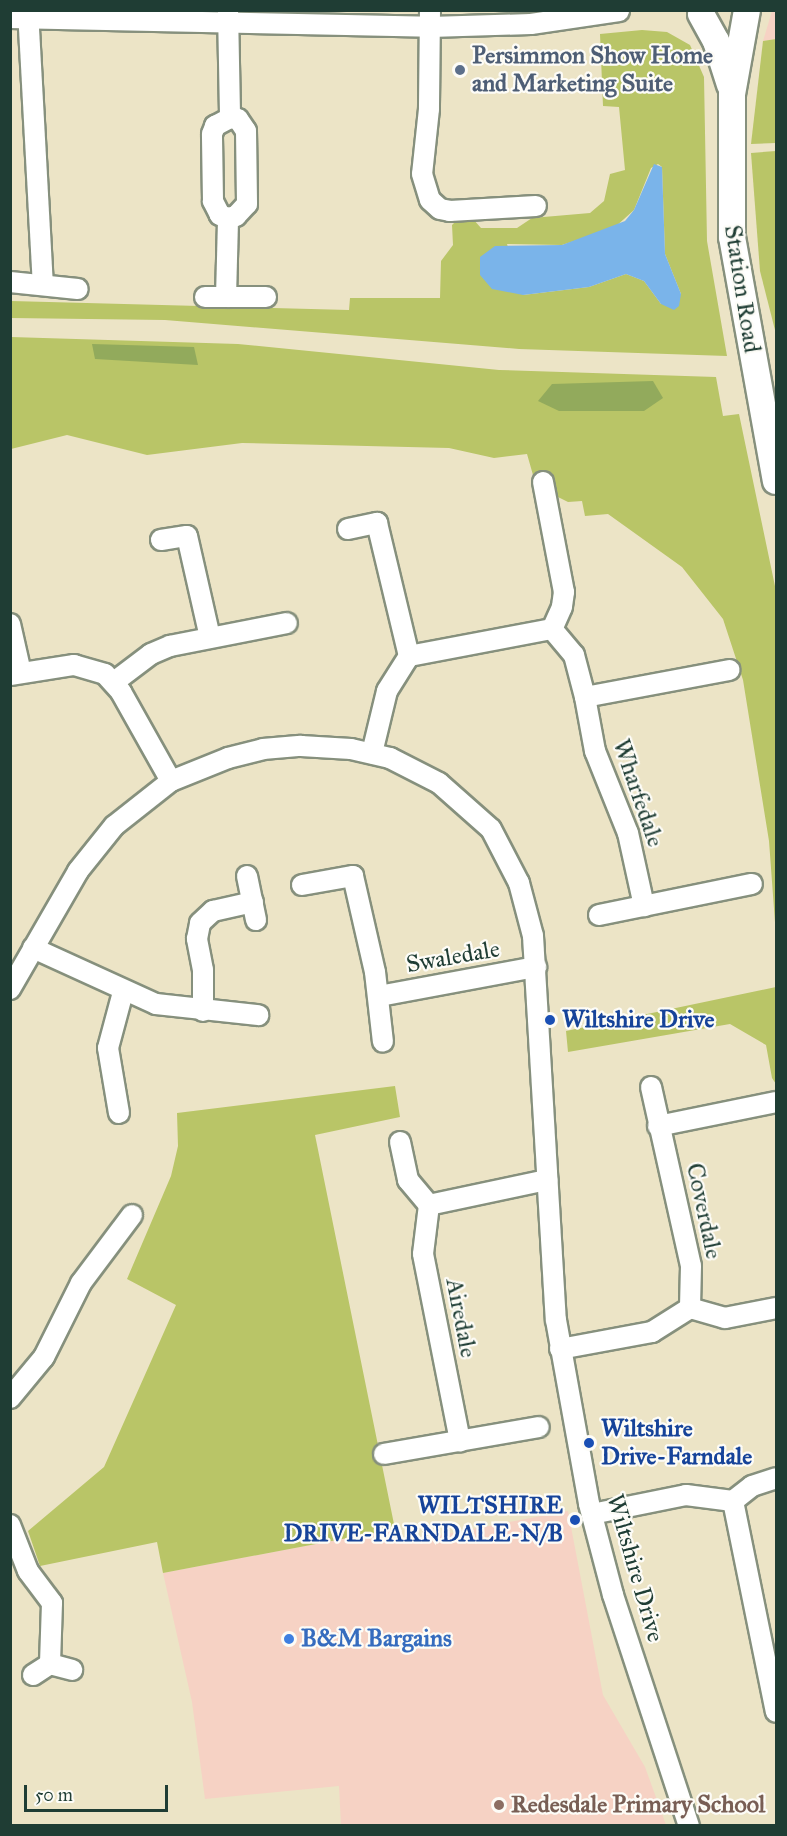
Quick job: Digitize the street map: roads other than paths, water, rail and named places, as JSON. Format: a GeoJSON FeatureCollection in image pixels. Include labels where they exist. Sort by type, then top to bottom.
{"type":"FeatureCollection","features":[{"type":"Feature","properties":{"kind":"main road"},"geometry":{"type":"LineString","coordinates":[[698,12],[720,17],[739,10]]}},
{"type":"Feature","properties":{"kind":"main road","name":"Station Road"},"geometry":{"type":"LineString","coordinates":[[747,10],[732,94],[732,237],[777,481]]}},
{"type":"Feature","properties":{"kind":"main road","name":"Station Road"},"geometry":{"type":"LineString","coordinates":[[698,12],[716,41],[732,94]]}},
{"type":"Feature","properties":{"kind":"street"},"geometry":{"type":"LineString","coordinates":[[43,283],[22,15],[430,19],[543,23],[625,10]]}},
{"type":"Feature","properties":{"kind":"street"},"geometry":{"type":"LineString","coordinates":[[228,17],[230,118]]}},
{"type":"Feature","properties":{"kind":"street"},"geometry":{"type":"LineString","coordinates":[[430,19],[429,109],[422,174],[426,193],[440,209],[536,206]]}},
{"type":"Feature","properties":{"kind":"street"},"geometry":{"type":"LineString","coordinates":[[230,118],[238,119],[246,131],[247,204],[244,210],[228,218],[220,215],[213,201],[212,134],[215,126],[230,118]]}},
{"type":"Feature","properties":{"kind":"street"},"geometry":{"type":"LineString","coordinates":[[226,297],[228,218]]}},
{"type":"Feature","properties":{"kind":"street"},"geometry":{"type":"LineString","coordinates":[[10,282],[43,283],[78,289]]}},
{"type":"Feature","properties":{"kind":"street"},"geometry":{"type":"LineString","coordinates":[[205,297],[266,297]]}},
{"type":"Feature","properties":{"kind":"street"},"geometry":{"type":"LineString","coordinates":[[409,656],[552,629],[562,607],[564,592],[543,482]]}},
{"type":"Feature","properties":{"kind":"street"},"geometry":{"type":"LineString","coordinates":[[348,529],[377,523],[409,656],[387,691],[372,753]]}},
{"type":"Feature","properties":{"kind":"street"},"geometry":{"type":"LineString","coordinates":[[162,540],[187,536],[210,637]]}},
{"type":"Feature","properties":{"kind":"street"},"geometry":{"type":"LineString","coordinates":[[114,682],[160,650],[210,637],[287,623]]}},
{"type":"Feature","properties":{"kind":"street"},"geometry":{"type":"LineString","coordinates":[[10,624],[16,674],[84,666],[114,682],[171,781]]}},
{"type":"Feature","properties":{"kind":"street","name":"Wharfedale"},"geometry":{"type":"LineString","coordinates":[[552,629],[574,655],[598,764],[628,833],[644,906]]}},
{"type":"Feature","properties":{"kind":"street"},"geometry":{"type":"LineString","coordinates":[[585,697],[729,670]]}},
{"type":"Feature","properties":{"kind":"street","name":"Wiltshire Drive"},"geometry":{"type":"LineString","coordinates":[[10,989],[101,840],[142,801],[171,781],[220,760],[262,748],[318,747],[372,753],[432,778],[491,829],[512,865],[526,903],[536,967],[547,1180],[560,1349],[591,1514],[614,1595],[689,1826]]}},
{"type":"Feature","properties":{"kind":"street"},"geometry":{"type":"LineString","coordinates":[[203,1011],[203,970],[197,939],[201,923],[213,910],[254,910],[247,876]]}},
{"type":"Feature","properties":{"kind":"street","name":"Swaledale"},"geometry":{"type":"LineString","coordinates":[[302,885],[353,876],[379,996],[383,1042]]}},
{"type":"Feature","properties":{"kind":"street"},"geometry":{"type":"LineString","coordinates":[[599,915],[752,884]]}},
{"type":"Feature","properties":{"kind":"street"},"geometry":{"type":"LineString","coordinates":[[33,948],[123,992],[172,1008],[258,1015]]}},
{"type":"Feature","properties":{"kind":"street","name":"Swaledale"},"geometry":{"type":"LineString","coordinates":[[379,996],[536,967]]}},
{"type":"Feature","properties":{"kind":"street"},"geometry":{"type":"LineString","coordinates":[[119,1113],[108,1048],[123,992]]}},
{"type":"Feature","properties":{"kind":"street","name":"Coverdale"},"geometry":{"type":"LineString","coordinates":[[651,1087],[691,1266],[690,1308]]}},
{"type":"Feature","properties":{"kind":"street"},"geometry":{"type":"LineString","coordinates":[[658,1126],[777,1102]]}},
{"type":"Feature","properties":{"kind":"street"},"geometry":{"type":"LineString","coordinates":[[400,1142],[408,1180],[429,1205],[547,1180]]}},
{"type":"Feature","properties":{"kind":"street","name":"Airedale"},"geometry":{"type":"LineString","coordinates":[[429,1205],[423,1254],[460,1441]]}},
{"type":"Feature","properties":{"kind":"street"},"geometry":{"type":"LineString","coordinates":[[10,1398],[44,1357],[81,1283],[132,1215]]}},
{"type":"Feature","properties":{"kind":"street"},"geometry":{"type":"LineString","coordinates":[[560,1349],[652,1332],[690,1308],[725,1318],[777,1308]]}},
{"type":"Feature","properties":{"kind":"street"},"geometry":{"type":"LineString","coordinates":[[384,1454],[539,1427]]}},
{"type":"Feature","properties":{"kind":"street"},"geometry":{"type":"LineString","coordinates":[[591,1514],[686,1496],[732,1501],[752,1486],[777,1478]]}},
{"type":"Feature","properties":{"kind":"street"},"geometry":{"type":"LineString","coordinates":[[732,1501],[767,1618],[777,1712]]}},
{"type":"Feature","properties":{"kind":"street"},"geometry":{"type":"LineString","coordinates":[[10,1525],[28,1571],[52,1604],[50,1664]]}},
{"type":"Feature","properties":{"kind":"street"},"geometry":{"type":"LineString","coordinates":[[33,1675],[50,1664],[72,1670]]}},
{"type":"Feature","properties":{"kind":"water"},"geometry":{"type":"Polygon","coordinates":[[[654,164],[662,167],[665,254],[681,294],[679,306],[674,310],[661,304],[644,281],[626,274],[589,287],[523,295],[492,289],[480,275],[480,257],[495,246],[562,245],[625,221],[634,210],[654,164]]]}},
{"type":"Feature","properties":{"kind":"place","name":"Persimmon Show Home and Marketing Suite"},"geometry":{"type":"Point","coordinates":[460,70]}},
{"type":"Feature","properties":{"kind":"place","name":"Wiltshire Drive"},"geometry":{"type":"Point","coordinates":[550,1020]}},
{"type":"Feature","properties":{"kind":"place","name":"Wiltshire Drive-Farndale"},"geometry":{"type":"Point","coordinates":[589,1443]}},
{"type":"Feature","properties":{"kind":"place","name":"WILTSHIRE DRIVE-FARNDALE-N/B"},"geometry":{"type":"Point","coordinates":[575,1520]}},
{"type":"Feature","properties":{"kind":"place","name":"B&M Bargains"},"geometry":{"type":"Point","coordinates":[289,1639]}},
{"type":"Feature","properties":{"kind":"place","name":"Redesdale Primary School"},"geometry":{"type":"Point","coordinates":[499,1805]}}]}
